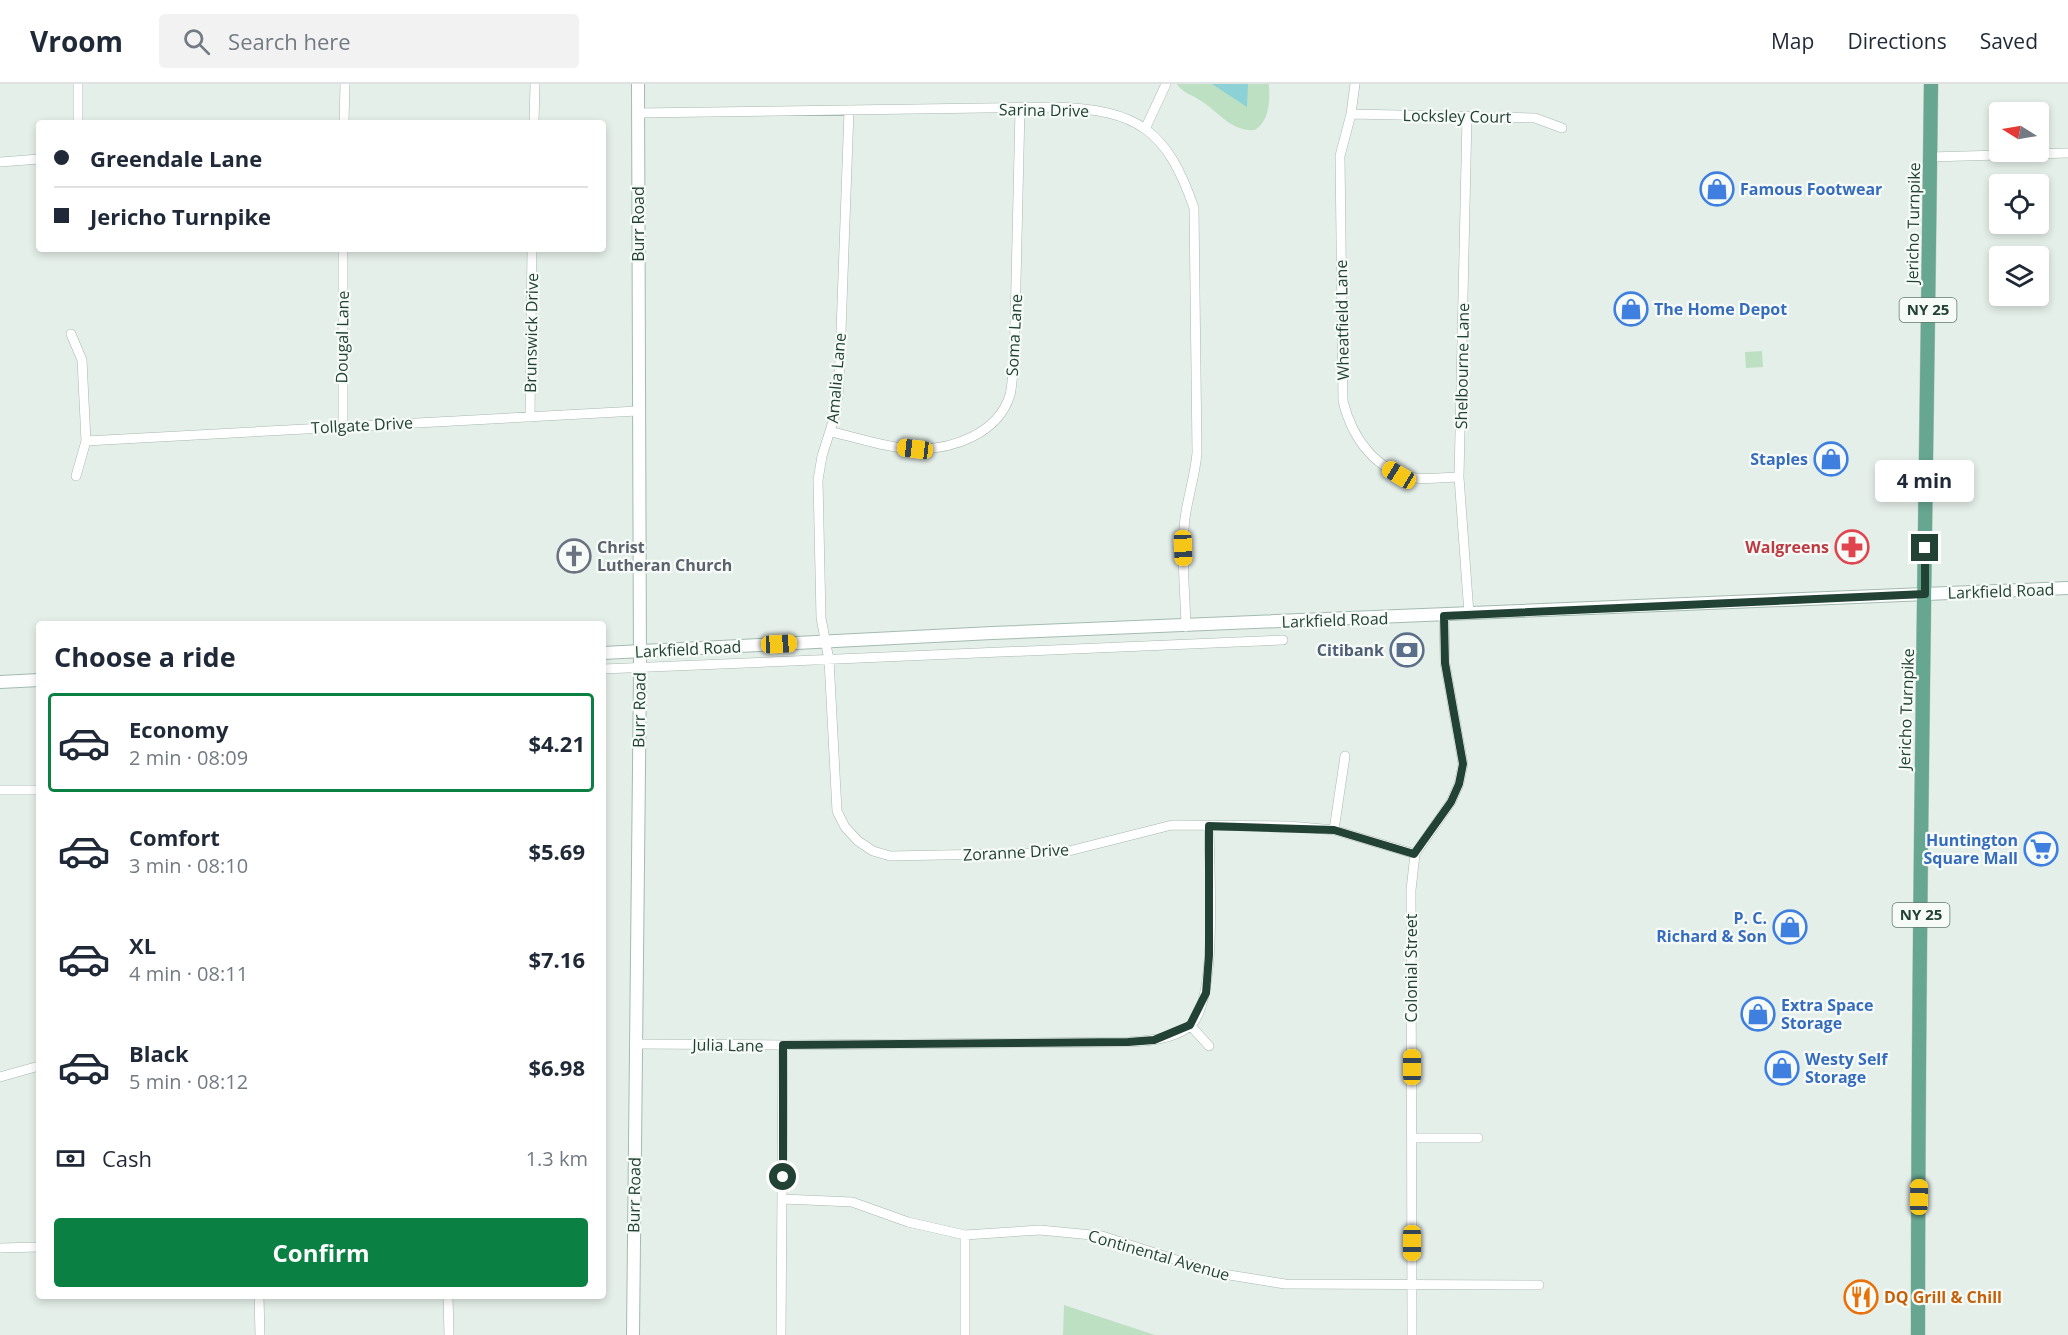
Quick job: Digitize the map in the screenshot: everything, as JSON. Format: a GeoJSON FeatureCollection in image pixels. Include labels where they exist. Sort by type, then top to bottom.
{"type":"FeatureCollection","features":[{"type":"Feature","properties":{"kind":"main road","name":"Burr Road"},"geometry":{"type":"LineString","coordinates":[[633,1335],[640,667],[637,411],[638,84]]}},
{"type":"Feature","properties":{"kind":"main road","name":"Jericho Turnpike"},"geometry":{"type":"LineString","coordinates":[[1918,1335],[1921,764],[1931,84]]}},
{"type":"Feature","properties":{"kind":"main road","name":"Larkfield Road"},"geometry":{"type":"LineString","coordinates":[[606,653],[2068,588]]}},
{"type":"Feature","properties":{"kind":"main road"},"geometry":{"type":"LineString","coordinates":[[0,682],[36,680]]}},
{"type":"Feature","properties":{"kind":"street"},"geometry":{"type":"LineString","coordinates":[[78,84],[78,120]]}},
{"type":"Feature","properties":{"kind":"street"},"geometry":{"type":"LineString","coordinates":[[344,120],[345,84]]}},
{"type":"Feature","properties":{"kind":"street"},"geometry":{"type":"LineString","coordinates":[[534,120],[535,84]]}},
{"type":"Feature","properties":{"kind":"street"},"geometry":{"type":"LineString","coordinates":[[1146,127],[1166,84]]}},
{"type":"Feature","properties":{"kind":"street","name":"Wheatfield Lane"},"geometry":{"type":"LineString","coordinates":[[1354,84],[1351,114],[1340,156],[1343,401],[1348,421],[1359,442],[1371,455],[1399,475],[1419,479],[1459,477]]}},
{"type":"Feature","properties":{"kind":"street","name":"Sarina Drive"},"geometry":{"type":"LineString","coordinates":[[638,113],[1089,108],[1146,127],[1168,150],[1183,176],[1194,208],[1197,453],[1183,548],[1186,627]]}},
{"type":"Feature","properties":{"kind":"street","name":"Soma Lane"},"geometry":{"type":"LineString","coordinates":[[832,432],[915,449],[962,441],[982,432],[998,417],[1010,396],[1014,368],[1020,109]]}},
{"type":"Feature","properties":{"kind":"street","name":"Amalia Lane"},"geometry":{"type":"LineString","coordinates":[[825,642],[821,618],[818,480],[822,456],[832,432],[839,386],[849,111]]}},
{"type":"Feature","properties":{"kind":"street","name":"Locksley Court"},"geometry":{"type":"LineString","coordinates":[[1351,114],[1535,118],[1562,128]]}},
{"type":"Feature","properties":{"kind":"street","name":"Shelbourne Lane"},"geometry":{"type":"LineString","coordinates":[[1467,117],[1459,477],[1469,614]]}},
{"type":"Feature","properties":{"kind":"street"},"geometry":{"type":"LineString","coordinates":[[1930,158],[2068,153]]}},
{"type":"Feature","properties":{"kind":"street"},"geometry":{"type":"LineString","coordinates":[[0,162],[36,159]]}},
{"type":"Feature","properties":{"kind":"street","name":"Dougal Lane"},"geometry":{"type":"LineString","coordinates":[[343,252],[343,426]]}},
{"type":"Feature","properties":{"kind":"street","name":"Brunswick Drive"},"geometry":{"type":"LineString","coordinates":[[530,417],[532,252]]}},
{"type":"Feature","properties":{"kind":"street"},"geometry":{"type":"LineString","coordinates":[[71,334],[82,360],[86,441],[76,476]]}},
{"type":"Feature","properties":{"kind":"street","name":"Tollgate Drive"},"geometry":{"type":"LineString","coordinates":[[86,441],[637,411]]}},
{"type":"Feature","properties":{"kind":"street"},"geometry":{"type":"LineString","coordinates":[[1414,854],[1451,802],[1459,784],[1463,764],[1445,663],[1444,616]]}},
{"type":"Feature","properties":{"kind":"street","name":"Larkfield Road"},"geometry":{"type":"LineString","coordinates":[[606,669],[1283,640]]}},
{"type":"Feature","properties":{"kind":"street","name":"Zoranne Drive"},"geometry":{"type":"LineString","coordinates":[[825,642],[829,660],[837,811],[845,827],[873,851],[910,857],[1040,853],[1069,850],[1172,825],[1334,830],[1414,854]]}},
{"type":"Feature","properties":{"kind":"street"},"geometry":{"type":"LineString","coordinates":[[1334,830],[1346,756]]}},
{"type":"Feature","properties":{"kind":"street"},"geometry":{"type":"LineString","coordinates":[[0,790],[36,790]]}},
{"type":"Feature","properties":{"kind":"street"},"geometry":{"type":"LineString","coordinates":[[1209,826],[1209,955],[1206,993],[1190,1025],[1209,1046]]}},
{"type":"Feature","properties":{"kind":"street","name":"Colonial Street"},"geometry":{"type":"LineString","coordinates":[[1412,1335],[1411,890],[1414,854]]}},
{"type":"Feature","properties":{"kind":"street","name":"Julia Lane"},"geometry":{"type":"LineString","coordinates":[[635,1044],[1128,1042],[1154,1040],[1190,1025]]}},
{"type":"Feature","properties":{"kind":"street"},"geometry":{"type":"LineString","coordinates":[[781,1335],[783,1045]]}},
{"type":"Feature","properties":{"kind":"street"},"geometry":{"type":"LineString","coordinates":[[0,1077],[36,1067]]}},
{"type":"Feature","properties":{"kind":"street"},"geometry":{"type":"LineString","coordinates":[[1412,1138],[1478,1138]]}},
{"type":"Feature","properties":{"kind":"street","name":"Continental Avenue"},"geometry":{"type":"LineString","coordinates":[[783,1199],[852,1202],[908,1222],[965,1235],[1040,1230],[1102,1236],[1217,1273],[1285,1284],[1539,1285]]}},
{"type":"Feature","properties":{"kind":"street"},"geometry":{"type":"LineString","coordinates":[[965,1235],[965,1335]]}},
{"type":"Feature","properties":{"kind":"street"},"geometry":{"type":"LineString","coordinates":[[0,1248],[36,1247]]}},
{"type":"Feature","properties":{"kind":"street"},"geometry":{"type":"LineString","coordinates":[[259,1299],[260,1335]]}},
{"type":"Feature","properties":{"kind":"street"},"geometry":{"type":"LineString","coordinates":[[448,1299],[449,1335]]}},
{"type":"Feature","properties":{"kind":"green space"},"geometry":{"type":"Polygon","coordinates":[[[1177,84],[1269,84],[1269,103],[1264,121],[1255,130],[1239,128],[1208,105],[1185,92],[1177,84]]]}},
{"type":"Feature","properties":{"kind":"green space"},"geometry":{"type":"Polygon","coordinates":[[[1762,351],[1763,367],[1746,368],[1745,352],[1762,351]]]}},
{"type":"Feature","properties":{"kind":"green space"},"geometry":{"type":"Polygon","coordinates":[[[1064,1305],[1155,1335],[1063,1335],[1064,1305]]]}},
{"type":"Feature","properties":{"kind":"water"},"geometry":{"type":"Polygon","coordinates":[[[1212,84],[1248,84],[1247,107],[1212,84]]]}},
{"type":"Feature","properties":{"kind":"place","name":"Famous Footwear"},"geometry":{"type":"Point","coordinates":[1717,189]}},
{"type":"Feature","properties":{"kind":"place","name":"The Home Depot"},"geometry":{"type":"Point","coordinates":[1631,309]}},
{"type":"Feature","properties":{"kind":"place","name":"Staples"},"geometry":{"type":"Point","coordinates":[1831,459]}},
{"type":"Feature","properties":{"kind":"place","name":"Walgreens"},"geometry":{"type":"Point","coordinates":[1852,547]}},
{"type":"Feature","properties":{"kind":"place","name":"Christ Lutheran Church"},"geometry":{"type":"Point","coordinates":[574,556]}},
{"type":"Feature","properties":{"kind":"place","name":"Citibank"},"geometry":{"type":"Point","coordinates":[1407,650]}},
{"type":"Feature","properties":{"kind":"place","name":"Huntington Square Mall"},"geometry":{"type":"Point","coordinates":[2041,849]}},
{"type":"Feature","properties":{"kind":"place","name":"P. C. Richard & Son"},"geometry":{"type":"Point","coordinates":[1790,927]}},
{"type":"Feature","properties":{"kind":"place","name":"Extra Space Storage"},"geometry":{"type":"Point","coordinates":[1758,1014]}},
{"type":"Feature","properties":{"kind":"place","name":"Westy Self Storage"},"geometry":{"type":"Point","coordinates":[1782,1068]}},
{"type":"Feature","properties":{"kind":"place","name":"DQ Grill & Chill"},"geometry":{"type":"Point","coordinates":[1861,1297]}},
{"type":"Feature","properties":{"kind":"route"},"geometry":{"type":"LineString","coordinates":[[783,1177],[783,1045],[1128,1042],[1154,1040],[1190,1025],[1200,1010],[1206,993],[1209,955],[1209,826],[1289,826],[1334,830],[1369,838],[1414,854],[1451,802],[1459,784],[1463,764],[1460,736],[1445,663],[1444,616],[1925,594],[1925,548]]}}]}
